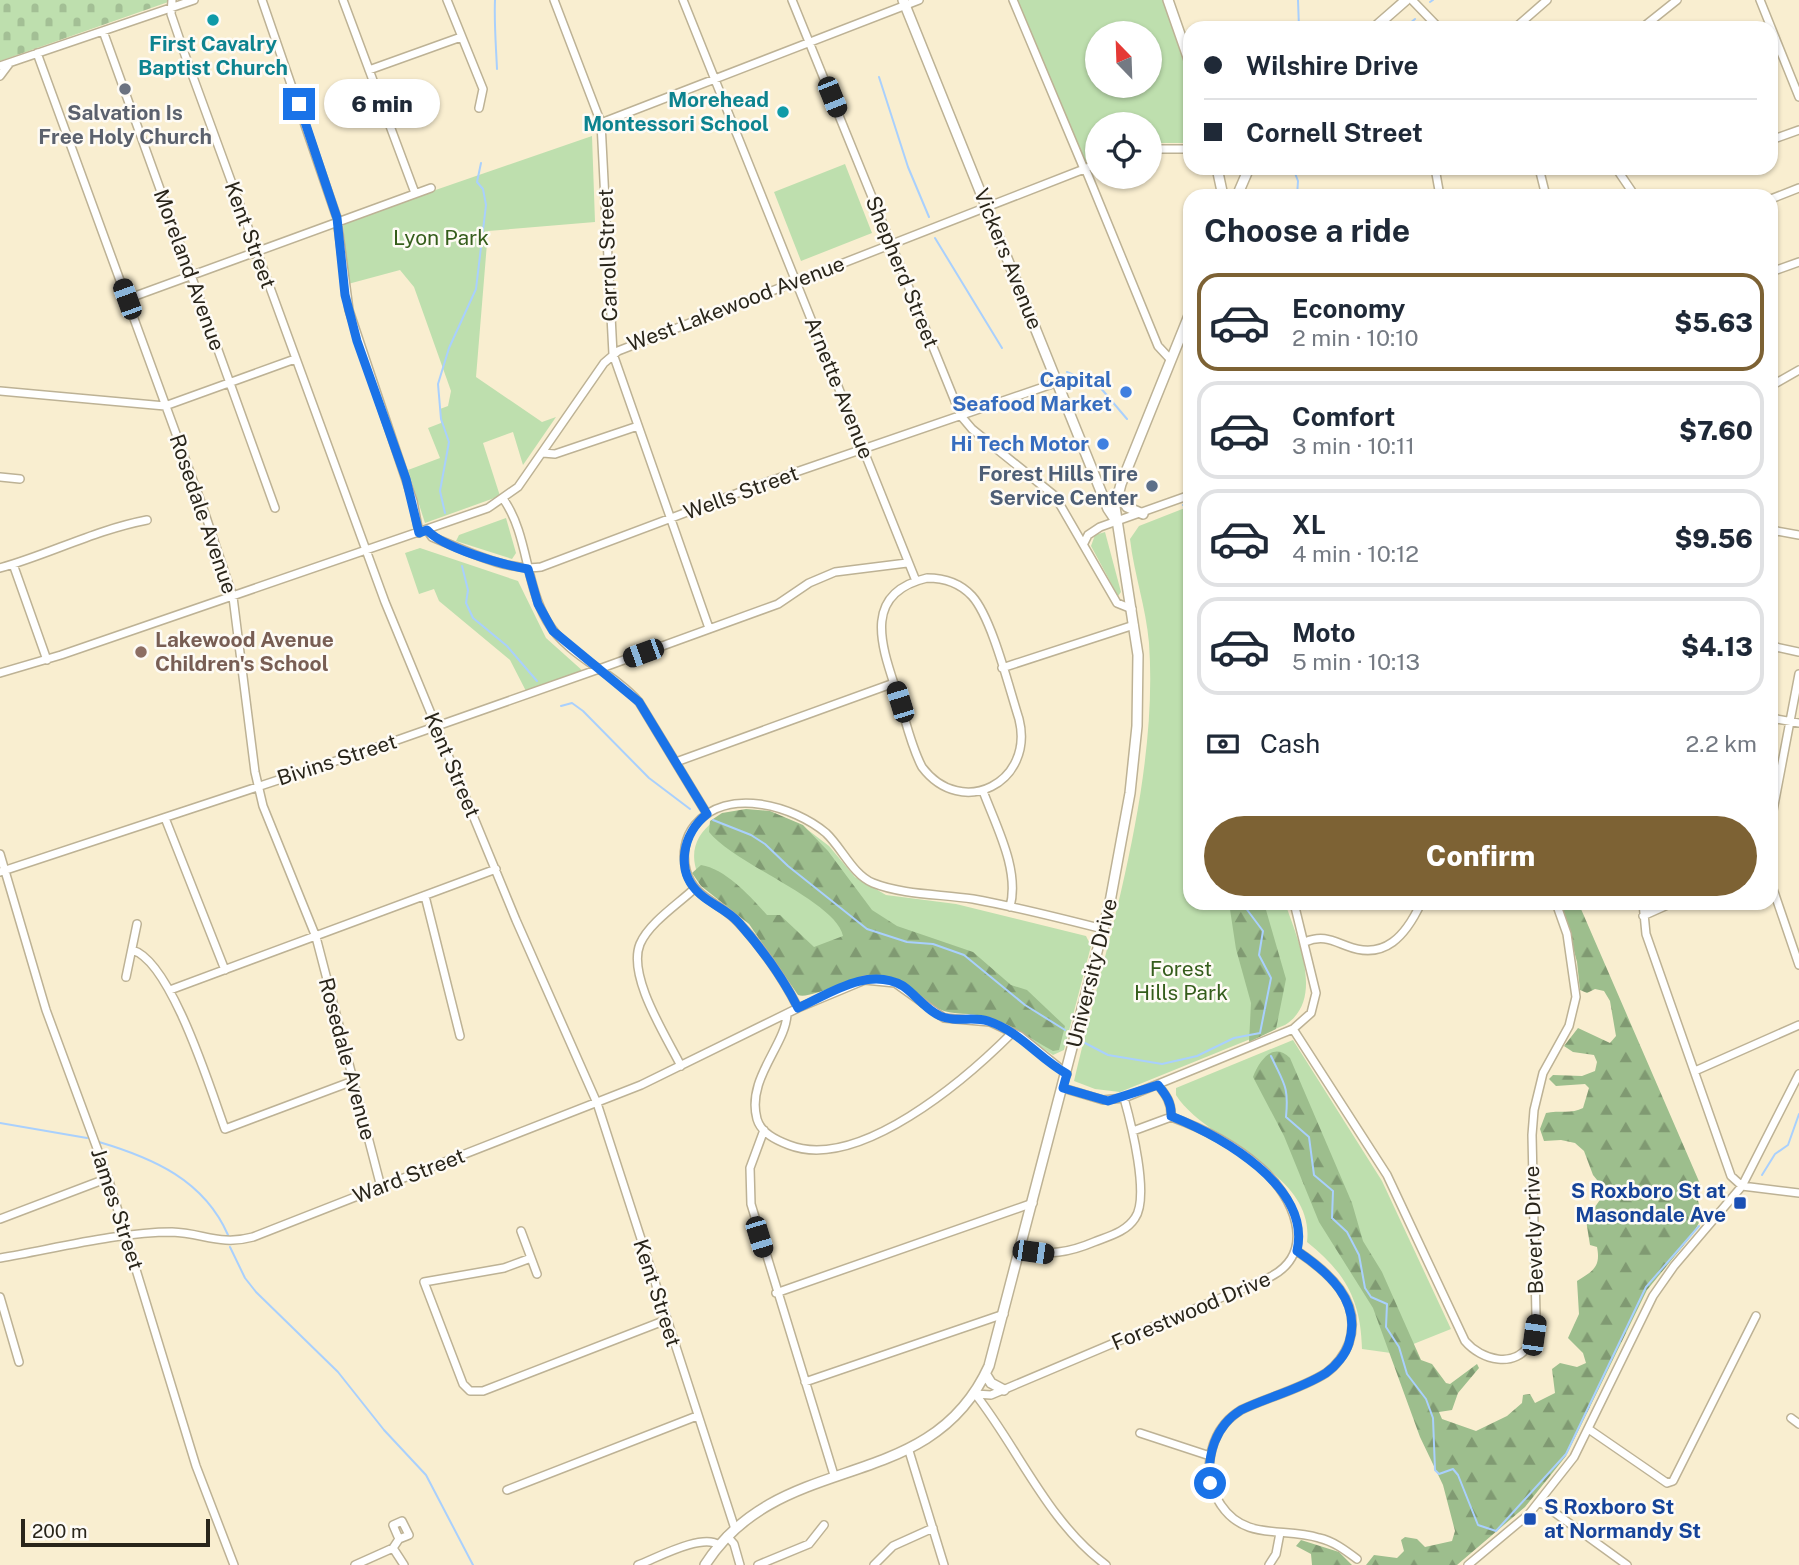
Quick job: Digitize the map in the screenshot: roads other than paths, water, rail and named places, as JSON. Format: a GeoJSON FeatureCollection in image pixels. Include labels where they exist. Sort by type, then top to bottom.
{"type":"FeatureCollection","features":[{"type":"Feature","properties":{"kind":"main road"},"geometry":{"type":"LineString","coordinates":[[1168,0],[1183,43]]}},
{"type":"Feature","properties":{"kind":"main road"},"geometry":{"type":"LineString","coordinates":[[1382,21],[1406,0]]}},
{"type":"Feature","properties":{"kind":"main road","name":"Vickers Avenue"},"geometry":{"type":"LineString","coordinates":[[904,3],[1108,509],[1115,520]]}},
{"type":"Feature","properties":{"kind":"main road","name":"University Drive"},"geometry":{"type":"LineString","coordinates":[[705,1565],[735,1529],[784,1496],[834,1475],[909,1451],[942,1429],[975,1394],[986,1375],[1022,1250],[1067,1074],[1121,847],[1135,753],[1139,687],[1132,609],[1115,520],[1118,492],[1183,330]]}},
{"type":"Feature","properties":{"kind":"main road"},"geometry":{"type":"LineString","coordinates":[[1118,492],[1127,507],[1143,514]]}},
{"type":"Feature","properties":{"kind":"main road"},"geometry":{"type":"LineString","coordinates":[[986,1375],[991,1383],[1004,1390]]}},
{"type":"Feature","properties":{"kind":"street"},"geometry":{"type":"LineString","coordinates":[[0,66],[103,31],[171,4],[194,0]]}},
{"type":"Feature","properties":{"kind":"street"},"geometry":{"type":"LineString","coordinates":[[262,0],[338,222],[347,303],[423,532],[528,569]]}},
{"type":"Feature","properties":{"kind":"street"},"geometry":{"type":"LineString","coordinates":[[343,0],[415,193]]}},
{"type":"Feature","properties":{"kind":"street"},"geometry":{"type":"LineString","coordinates":[[447,0],[483,89],[479,108]]}},
{"type":"Feature","properties":{"kind":"street"},"geometry":{"type":"LineString","coordinates":[[555,2],[566,0]]}},
{"type":"Feature","properties":{"kind":"street","name":"Arnette Avenue"},"geometry":{"type":"LineString","coordinates":[[683,0],[916,581]]}},
{"type":"Feature","properties":{"kind":"street","name":"Shepherd Street"},"geometry":{"type":"LineString","coordinates":[[792,0],[961,416],[972,429],[1055,496],[1117,603],[1132,609]]}},
{"type":"Feature","properties":{"kind":"street"},"geometry":{"type":"LineString","coordinates":[[601,123],[809,43],[904,3],[919,0]]}},
{"type":"Feature","properties":{"kind":"street"},"geometry":{"type":"LineString","coordinates":[[1013,0],[1158,345],[1171,360]]}},
{"type":"Feature","properties":{"kind":"street"},"geometry":{"type":"LineString","coordinates":[[1412,0],[1432,21]]}},
{"type":"Feature","properties":{"kind":"street"},"geometry":{"type":"LineString","coordinates":[[1524,21],[1547,0]]}},
{"type":"Feature","properties":{"kind":"street"},"geometry":{"type":"LineString","coordinates":[[1651,21],[1677,0]]}},
{"type":"Feature","properties":{"kind":"street"},"geometry":{"type":"LineString","coordinates":[[1760,0],[1769,21]]}},
{"type":"Feature","properties":{"kind":"street","name":"Carroll Street"},"geometry":{"type":"LineString","coordinates":[[555,2],[601,123],[613,354],[709,628]]}},
{"type":"Feature","properties":{"kind":"street","name":"Kent Street"},"geometry":{"type":"LineString","coordinates":[[171,4],[256,252],[365,551],[436,727],[597,1103],[735,1529]]}},
{"type":"Feature","properties":{"kind":"street","name":"Moreland Avenue"},"geometry":{"type":"LineString","coordinates":[[103,31],[275,508]]}},
{"type":"Feature","properties":{"kind":"street"},"geometry":{"type":"LineString","coordinates":[[369,70],[461,37]]}},
{"type":"Feature","properties":{"kind":"street"},"geometry":{"type":"LineString","coordinates":[[1778,44],[1798,93]]}},
{"type":"Feature","properties":{"kind":"street","name":"Rosedale Avenue"},"geometry":{"type":"LineString","coordinates":[[37,53],[233,597],[258,786],[316,937],[381,1187]]}},
{"type":"Feature","properties":{"kind":"street"},"geometry":{"type":"LineString","coordinates":[[0,76],[9,64]]}},
{"type":"Feature","properties":{"kind":"street"},"geometry":{"type":"LineString","coordinates":[[1778,138],[1799,130]]}},
{"type":"Feature","properties":{"kind":"street"},"geometry":{"type":"LineString","coordinates":[[1162,149],[1183,149]]}},
{"type":"Feature","properties":{"kind":"street","name":"West Lakewood Avenue"},"geometry":{"type":"LineString","coordinates":[[0,673],[47,660],[423,532],[504,499],[518,487],[613,354],[1084,168]]}},
{"type":"Feature","properties":{"kind":"street"},"geometry":{"type":"LineString","coordinates":[[127,299],[430,188]]}},
{"type":"Feature","properties":{"kind":"street"},"geometry":{"type":"LineString","coordinates":[[1778,196],[1799,188]]}},
{"type":"Feature","properties":{"kind":"street"},"geometry":{"type":"LineString","coordinates":[[1778,270],[1799,262]]}},
{"type":"Feature","properties":{"kind":"street"},"geometry":{"type":"LineString","coordinates":[[0,391],[165,406],[295,359]]}},
{"type":"Feature","properties":{"kind":"street"},"geometry":{"type":"LineString","coordinates":[[1778,382],[1799,370]]}},
{"type":"Feature","properties":{"kind":"street","name":"Wells Street"},"geometry":{"type":"LineString","coordinates":[[528,569],[541,567],[1058,382]]}},
{"type":"Feature","properties":{"kind":"street"},"geometry":{"type":"LineString","coordinates":[[542,453],[555,454],[638,425]]}},
{"type":"Feature","properties":{"kind":"street"},"geometry":{"type":"LineString","coordinates":[[0,477],[20,479]]}},
{"type":"Feature","properties":{"kind":"street"},"geometry":{"type":"LineString","coordinates":[[1084,543],[1096,529],[1115,520],[1143,514],[1183,498]]}},
{"type":"Feature","properties":{"kind":"street"},"geometry":{"type":"LineString","coordinates":[[504,499],[515,522],[535,595],[548,623],[570,647],[639,702],[707,814]]}},
{"type":"Feature","properties":{"kind":"street"},"geometry":{"type":"LineString","coordinates":[[0,568],[27,557],[54,551],[67,543],[96,537],[111,527],[147,520]]}},
{"type":"Feature","properties":{"kind":"street"},"geometry":{"type":"LineString","coordinates":[[1778,531],[1799,535]]}},
{"type":"Feature","properties":{"kind":"street","name":"Bivins Street"},"geometry":{"type":"LineString","coordinates":[[2,871],[436,727],[599,669],[778,604],[809,583],[835,572],[907,563]]}},
{"type":"Feature","properties":{"kind":"street"},"geometry":{"type":"LineString","coordinates":[[13,564],[47,660]]}},
{"type":"Feature","properties":{"kind":"street"},"geometry":{"type":"LineString","coordinates":[[944,579],[960,586],[973,597],[982,611],[1002,668],[1021,728],[1021,747],[1011,771],[984,791],[950,789],[927,774],[918,759],[881,638],[881,621],[891,598],[916,581],[944,579]]}},
{"type":"Feature","properties":{"kind":"street"},"geometry":{"type":"LineString","coordinates":[[1002,668],[1134,625]]}},
{"type":"Feature","properties":{"kind":"street"},"geometry":{"type":"LineString","coordinates":[[1778,648],[1799,652]]}},
{"type":"Feature","properties":{"kind":"street"},"geometry":{"type":"LineString","coordinates":[[1778,792],[1795,722],[1799,674]]}},
{"type":"Feature","properties":{"kind":"street"},"geometry":{"type":"LineString","coordinates":[[676,762],[894,683]]}},
{"type":"Feature","properties":{"kind":"street"},"geometry":{"type":"LineString","coordinates":[[984,791],[1011,873],[1014,891],[1010,907]]}},
{"type":"Feature","properties":{"kind":"street"},"geometry":{"type":"LineString","coordinates":[[798,1008],[737,920],[694,888],[685,869],[685,845],[694,827],[707,814],[744,804],[779,808],[823,831],[870,881],[1010,907],[1103,929]]}},
{"type":"Feature","properties":{"kind":"street"},"geometry":{"type":"LineString","coordinates":[[165,818],[225,970]]}},
{"type":"Feature","properties":{"kind":"street","name":"James Street"},"geometry":{"type":"LineString","coordinates":[[0,854],[2,871],[54,1034],[108,1178],[196,1466],[234,1565]]}},
{"type":"Feature","properties":{"kind":"street"},"geometry":{"type":"LineString","coordinates":[[170,990],[496,869]]}},
{"type":"Feature","properties":{"kind":"street"},"geometry":{"type":"LineString","coordinates":[[681,1066],[640,980],[637,959],[640,943],[648,933],[694,888]]}},
{"type":"Feature","properties":{"kind":"street"},"geometry":{"type":"LineString","coordinates":[[425,896],[460,1037]]}},
{"type":"Feature","properties":{"kind":"street"},"geometry":{"type":"LineString","coordinates":[[1778,904],[1799,965]]}},
{"type":"Feature","properties":{"kind":"street"},"geometry":{"type":"LineString","coordinates":[[1063,1088],[1102,1100],[1124,1098],[1293,1029],[1308,1017],[1315,1003],[1315,980],[1296,910]]}},
{"type":"Feature","properties":{"kind":"street"},"geometry":{"type":"LineString","coordinates":[[1305,942],[1325,937],[1362,951],[1384,948],[1404,935],[1417,910]]}},
{"type":"Feature","properties":{"kind":"street","name":"Beverly Drive"},"geometry":{"type":"LineString","coordinates":[[1293,1029],[1387,1175],[1465,1341],[1476,1353],[1489,1359],[1517,1354],[1532,1341],[1536,1315],[1532,1135],[1536,1098],[1550,1057],[1569,1026],[1576,997],[1569,945],[1558,910]]}},
{"type":"Feature","properties":{"kind":"street"},"geometry":{"type":"LineString","coordinates":[[1643,910],[1728,1171],[1734,1182],[1742,1186],[1799,1193]]}},
{"type":"Feature","properties":{"kind":"street"},"geometry":{"type":"LineString","coordinates":[[1643,916],[1656,910]]}},
{"type":"Feature","properties":{"kind":"street"},"geometry":{"type":"LineString","coordinates":[[126,977],[138,924]]}},
{"type":"Feature","properties":{"kind":"street"},"geometry":{"type":"LineString","coordinates":[[132,950],[150,960],[170,990],[225,1129],[353,1082]]}},
{"type":"Feature","properties":{"kind":"street","name":"Ward Street"},"geometry":{"type":"LineString","coordinates":[[0,1258],[173,1232],[218,1241],[235,1241],[597,1103],[681,1066],[855,982],[883,979],[904,987],[940,1016],[984,1020],[1031,1044],[1055,1067],[1067,1074]]}},
{"type":"Feature","properties":{"kind":"street"},"geometry":{"type":"LineString","coordinates":[[787,1014],[787,1025],[769,1056],[758,1090],[757,1115],[764,1130],[781,1142],[805,1149],[822,1150],[858,1142],[916,1113],[1012,1033]]}},
{"type":"Feature","properties":{"kind":"street"},"geometry":{"type":"LineString","coordinates":[[1695,1071],[1799,1025]]}},
{"type":"Feature","properties":{"kind":"street"},"geometry":{"type":"LineString","coordinates":[[1468,1565],[1540,1502],[1563,1474],[1590,1430],[1653,1296],[1674,1266],[1742,1186],[1799,1074]]}},
{"type":"Feature","properties":{"kind":"street"},"geometry":{"type":"LineString","coordinates":[[1158,1085],[1167,1095],[1172,1108],[1171,1116]]}},
{"type":"Feature","properties":{"kind":"street"},"geometry":{"type":"LineString","coordinates":[[1022,1250],[1052,1255],[1070,1252],[1121,1231],[1132,1222],[1142,1201],[1133,1130],[1124,1098]]}},
{"type":"Feature","properties":{"kind":"street"},"geometry":{"type":"LineString","coordinates":[[1133,1130],[1171,1116],[1214,1137],[1266,1172],[1295,1219],[1299,1235],[1297,1251],[1321,1269],[1343,1292],[1352,1322],[1348,1347],[1324,1374],[1235,1414],[1217,1434],[1210,1456],[1213,1492],[1230,1517],[1253,1530],[1318,1537],[1357,1559]]}},
{"type":"Feature","properties":{"kind":"street"},"geometry":{"type":"LineString","coordinates":[[764,1130],[751,1162],[749,1189],[753,1215],[834,1475]]}},
{"type":"Feature","properties":{"kind":"street"},"geometry":{"type":"LineString","coordinates":[[0,1219],[108,1178]]}},
{"type":"Feature","properties":{"kind":"street"},"geometry":{"type":"LineString","coordinates":[[776,1293],[1033,1203]]}},
{"type":"Feature","properties":{"kind":"street"},"geometry":{"type":"LineString","coordinates":[[521,1231],[537,1274]]}},
{"type":"Feature","properties":{"kind":"street","name":"Forestwood Drive"},"geometry":{"type":"LineString","coordinates":[[975,1394],[983,1396],[1004,1390],[1270,1277],[1285,1268],[1297,1251]]}},
{"type":"Feature","properties":{"kind":"street"},"geometry":{"type":"LineString","coordinates":[[531,1258],[504,1268],[424,1282],[463,1384],[470,1391],[483,1391],[666,1320]]}},
{"type":"Feature","properties":{"kind":"street"},"geometry":{"type":"LineString","coordinates":[[0,1297],[19,1362]]}},
{"type":"Feature","properties":{"kind":"street"},"geometry":{"type":"LineString","coordinates":[[805,1382],[1004,1314]]}},
{"type":"Feature","properties":{"kind":"street"},"geometry":{"type":"LineString","coordinates":[[1590,1430],[1654,1476],[1667,1483],[1673,1481],[1756,1316]]}},
{"type":"Feature","properties":{"kind":"street"},"geometry":{"type":"LineString","coordinates":[[975,1394],[1058,1516],[1079,1543],[1106,1565]]}},
{"type":"Feature","properties":{"kind":"street"},"geometry":{"type":"LineString","coordinates":[[507,1490],[697,1416]]}},
{"type":"Feature","properties":{"kind":"street"},"geometry":{"type":"LineString","coordinates":[[1791,1418],[1799,1424]]}},
{"type":"Feature","properties":{"kind":"street"},"geometry":{"type":"LineString","coordinates":[[1140,1433],[1210,1456]]}},
{"type":"Feature","properties":{"kind":"street"},"geometry":{"type":"LineString","coordinates":[[909,1451],[944,1565]]}},
{"type":"Feature","properties":{"kind":"street"},"geometry":{"type":"LineString","coordinates":[[1540,1502],[1627,1565]]}},
{"type":"Feature","properties":{"kind":"street"},"geometry":{"type":"LineString","coordinates":[[758,1565],[804,1548],[824,1525]]}},
{"type":"Feature","properties":{"kind":"street"},"geometry":{"type":"LineString","coordinates":[[874,1565],[893,1546],[933,1528]]}},
{"type":"Feature","properties":{"kind":"street"},"geometry":{"type":"LineString","coordinates":[[1269,1565],[1276,1554],[1280,1533]]}},
{"type":"Feature","properties":{"kind":"street"},"geometry":{"type":"LineString","coordinates":[[727,1536],[734,1544],[740,1565]]}},
{"type":"Feature","properties":{"kind":"street"},"geometry":{"type":"LineString","coordinates":[[355,1565],[393,1548],[399,1539]]}},
{"type":"Feature","properties":{"kind":"street"},"geometry":{"type":"LineString","coordinates":[[638,1565],[701,1541],[713,1540],[719,1545]]}},
{"type":"Feature","properties":{"kind":"street"},"geometry":{"type":"LineString","coordinates":[[393,1548],[404,1565]]}},
{"type":"Feature","properties":{"kind":"waterway"},"geometry":{"type":"LineString","coordinates":[[495,0],[497,69]]}},
{"type":"Feature","properties":{"kind":"waterway"},"geometry":{"type":"LineString","coordinates":[[1298,0],[1299,21]]}},
{"type":"Feature","properties":{"kind":"waterway"},"geometry":{"type":"LineString","coordinates":[[879,77],[908,167],[929,217]]}},
{"type":"Feature","properties":{"kind":"waterway"},"geometry":{"type":"LineString","coordinates":[[445,513],[440,491],[449,442],[441,419],[438,384],[449,348],[476,289],[486,205],[483,189],[477,182],[481,163]]}},
{"type":"Feature","properties":{"kind":"waterway"},"geometry":{"type":"LineString","coordinates":[[1296,175],[1297,189]]}},
{"type":"Feature","properties":{"kind":"waterway"},"geometry":{"type":"LineString","coordinates":[[935,238],[1002,348]]}},
{"type":"Feature","properties":{"kind":"waterway"},"geometry":{"type":"LineString","coordinates":[[1067,372],[1099,386],[1127,419]]}},
{"type":"Feature","properties":{"kind":"waterway"},"geometry":{"type":"LineString","coordinates":[[462,566],[468,590],[466,603],[473,618],[507,646],[537,681]]}},
{"type":"Feature","properties":{"kind":"waterway"},"geometry":{"type":"LineString","coordinates":[[561,706],[572,703],[583,711],[649,778],[690,809]]}},
{"type":"Feature","properties":{"kind":"waterway"},"geometry":{"type":"LineString","coordinates":[[713,820],[751,835],[765,844],[788,866],[867,929],[907,942],[933,944],[964,955],[1025,1005],[1065,1030]]}},
{"type":"Feature","properties":{"kind":"waterway"},"geometry":{"type":"LineString","coordinates":[[1085,1043],[1108,1055],[1162,1064],[1197,1056],[1234,1038],[1260,1033],[1271,978],[1259,955],[1263,931],[1247,910]]}},
{"type":"Feature","properties":{"kind":"waterway"},"geometry":{"type":"LineString","coordinates":[[1271,1056],[1286,1091],[1286,1117],[1309,1137],[1314,1175],[1333,1191],[1332,1218],[1347,1232],[1359,1255],[1365,1288],[1371,1297],[1387,1304],[1386,1327],[1399,1347],[1407,1374],[1426,1399],[1433,1418],[1435,1470],[1439,1474],[1453,1469],[1458,1475],[1478,1525],[1496,1531],[1566,1454],[1646,1287],[1699,1226]]}},
{"type":"Feature","properties":{"kind":"waterway"},"geometry":{"type":"LineString","coordinates":[[1762,1175],[1775,1154],[1788,1145],[1799,1114]]}},
{"type":"Feature","properties":{"kind":"waterway"},"geometry":{"type":"LineString","coordinates":[[0,1123],[87,1138]]}},
{"type":"Feature","properties":{"kind":"waterway"},"geometry":{"type":"LineString","coordinates":[[99,1142],[139,1156],[175,1174],[205,1200],[228,1235]]}},
{"type":"Feature","properties":{"kind":"waterway"},"geometry":{"type":"LineString","coordinates":[[230,1247],[245,1278],[256,1292],[338,1372],[384,1430],[426,1475],[473,1565]]}},
{"type":"Feature","properties":{"kind":"place","name":"First Cavalry Baptist Church"},"geometry":{"type":"Point","coordinates":[213,20]}},
{"type":"Feature","properties":{"kind":"place","name":"Salvation Is Free Holy Church"},"geometry":{"type":"Point","coordinates":[125,89]}},
{"type":"Feature","properties":{"kind":"place","name":"Morehead Montessori School"},"geometry":{"type":"Point","coordinates":[783,112]}},
{"type":"Feature","properties":{"kind":"place","name":"Capital Seafood Market"},"geometry":{"type":"Point","coordinates":[1126,392]}},
{"type":"Feature","properties":{"kind":"place","name":"Hi Tech Motor"},"geometry":{"type":"Point","coordinates":[1103,444]}},
{"type":"Feature","properties":{"kind":"place","name":"Forest Hills Tire Service Center"},"geometry":{"type":"Point","coordinates":[1152,486]}},
{"type":"Feature","properties":{"kind":"place","name":"Lakewood Avenue Children's School"},"geometry":{"type":"Point","coordinates":[141,652]}},
{"type":"Feature","properties":{"kind":"place","name":"S Roxboro St at Masondale Ave"},"geometry":{"type":"Point","coordinates":[1740,1203]}},
{"type":"Feature","properties":{"kind":"place","name":"S Roxboro St at Normandy St"},"geometry":{"type":"Point","coordinates":[1530,1519]}},
{"type":"Feature","properties":{"kind":"park label","name":"Lyon Park"},"geometry":{"type":"Point","coordinates":[441,238]}},
{"type":"Feature","properties":{"kind":"park label","name":"Forest Hills Park"},"geometry":{"type":"Point","coordinates":[1181,981]}}]}
